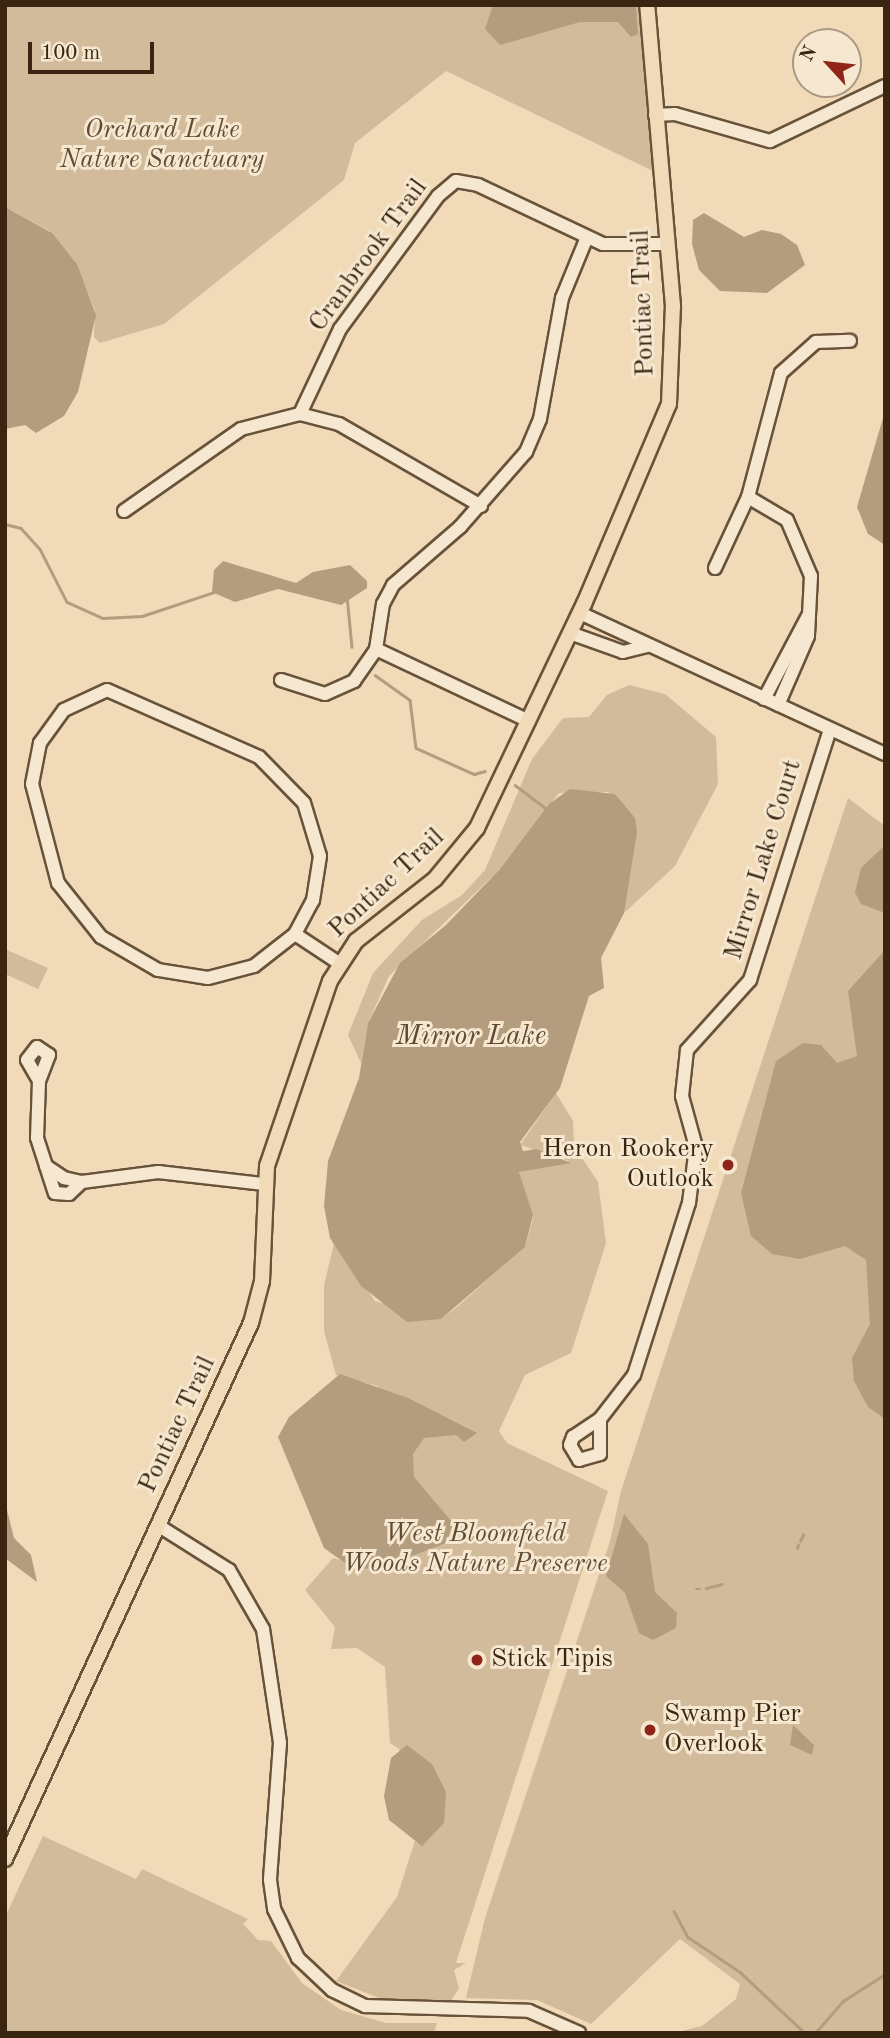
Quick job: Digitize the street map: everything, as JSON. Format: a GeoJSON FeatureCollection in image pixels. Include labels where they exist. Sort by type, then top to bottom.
{"type":"FeatureCollection","features":[{"type":"Feature","properties":{"kind":"main road","name":"Pontiac Trail"},"geometry":{"type":"LineString","coordinates":[[5,1859],[159,1526],[258,1301],[264,1184],[339,963],[464,848],[580,613],[669,404],[675,364],[647,5]]}},
{"type":"Feature","properties":{"kind":"street"},"geometry":{"type":"LineString","coordinates":[[655,115],[675,114],[770,141],[885,86]]}},
{"type":"Feature","properties":{"kind":"street","name":"Cranbrook Trail"},"geometry":{"type":"LineString","coordinates":[[300,414],[340,329],[450,185],[478,185],[587,237],[623,248],[667,244]]}},
{"type":"Feature","properties":{"kind":"street"},"geometry":{"type":"LineString","coordinates":[[281,680],[307,693],[341,690],[366,669],[376,649],[383,604],[393,585],[481,506],[534,435],[562,298],[587,237]]}},
{"type":"Feature","properties":{"kind":"street"},"geometry":{"type":"LineString","coordinates":[[715,568],[748,497],[781,373],[816,342],[849,341]]}},
{"type":"Feature","properties":{"kind":"street"},"geometry":{"type":"LineString","coordinates":[[124,511],[241,429],[300,414],[339,424],[481,506]]}},
{"type":"Feature","properties":{"kind":"street"},"geometry":{"type":"LineString","coordinates":[[748,497],[787,520],[800,541],[811,576],[808,616],[801,654],[778,705]]}},
{"type":"Feature","properties":{"kind":"street"},"geometry":{"type":"LineString","coordinates":[[580,613],[885,754]]}},
{"type":"Feature","properties":{"kind":"street"},"geometry":{"type":"LineString","coordinates":[[764,699],[787,648],[808,616]]}},
{"type":"Feature","properties":{"kind":"street"},"geometry":{"type":"LineString","coordinates":[[570,634],[623,652],[647,646]]}},
{"type":"Feature","properties":{"kind":"street"},"geometry":{"type":"LineString","coordinates":[[787,648],[801,654]]}},
{"type":"Feature","properties":{"kind":"street"},"geometry":{"type":"LineString","coordinates":[[376,649],[529,721]]}},
{"type":"Feature","properties":{"kind":"street"},"geometry":{"type":"LineString","coordinates":[[107,690],[276,768],[304,803],[320,856],[313,900],[295,934],[254,966],[208,978],[158,970],[101,937],[68,900],[44,843],[32,784],[50,724],[85,695],[107,690]]}},
{"type":"Feature","properties":{"kind":"street","name":"Mirror Lake Court"},"geometry":{"type":"LineString","coordinates":[[600,1419],[634,1375],[689,1203],[696,1147],[682,1096],[687,1050],[750,980],[830,729]]}},
{"type":"Feature","properties":{"kind":"street"},"geometry":{"type":"LineString","coordinates":[[295,934],[339,963]]}},
{"type":"Feature","properties":{"kind":"street"},"geometry":{"type":"LineString","coordinates":[[39,1081],[37,1138],[46,1166],[82,1182],[158,1172],[264,1184]]}},
{"type":"Feature","properties":{"kind":"street"},"geometry":{"type":"LineString","coordinates":[[159,1526],[229,1570],[263,1629],[280,1743],[270,1880],[274,1909],[298,1958],[332,1990],[365,2006],[529,2011],[579,2033]]}},
{"type":"Feature","properties":{"kind":"green space","name":"Orchard Lake Nature Sanctuary"},"geometry":{"type":"Polygon","coordinates":[[[5,5],[643,5],[657,173],[446,71],[355,143],[344,180],[164,324],[100,343],[94,337],[95,310],[74,260],[48,230],[5,207],[5,5]]]}},
{"type":"Feature","properties":{"kind":"green space"},"geometry":{"type":"Polygon","coordinates":[[[629,685],[665,694],[716,737],[718,784],[675,866],[624,913],[635,818],[608,792],[559,793],[500,869],[389,976],[368,1023],[361,1063],[348,1035],[373,973],[422,920],[462,895],[485,870],[532,759],[563,718],[589,717],[607,695],[629,685]]]}},
{"type":"Feature","properties":{"kind":"green space","name":"West Bloomfield Woods Nature Preserve"},"geometry":{"type":"Polygon","coordinates":[[[848,798],[885,826],[885,2033],[674,2033],[702,2026],[736,1999],[740,1984],[680,1939],[591,2024],[537,2000],[466,1998],[485,1918],[610,1541],[621,1491],[848,798]]]}},
{"type":"Feature","properties":{"kind":"green space"},"geometry":{"type":"Polygon","coordinates":[[[5,949],[48,968],[38,989],[5,974],[5,949]]]}},
{"type":"Feature","properties":{"kind":"green space","name":"West Bloomfield Woods Nature Preserve"},"geometry":{"type":"Polygon","coordinates":[[[556,1093],[573,1121],[574,1146],[598,1182],[606,1243],[571,1353],[525,1375],[499,1431],[507,1443],[608,1491],[456,1963],[466,1963],[454,1970],[459,1988],[448,2006],[384,2000],[336,1981],[397,1897],[420,1825],[399,1749],[390,1743],[385,1667],[357,1648],[331,1649],[335,1627],[305,1590],[333,1558],[366,1568],[378,1386],[336,1375],[324,1331],[324,1286],[334,1243],[375,1301],[441,1319],[457,1307],[526,1245],[533,1218],[519,1172],[569,1161],[520,1145],[556,1093]]]}},
{"type":"Feature","properties":{"kind":"green space"},"geometry":{"type":"Polygon","coordinates":[[[43,1836],[136,1879],[142,1869],[248,1919],[243,1924],[258,1940],[271,1941],[302,1983],[341,2010],[386,2023],[437,2023],[434,2033],[5,2033],[5,1917],[43,1836]]]}},
{"type":"Feature","properties":{"kind":"water"},"geometry":{"type":"Polygon","coordinates":[[[493,5],[636,5],[638,34],[631,37],[618,22],[580,22],[500,45],[485,29],[493,5]]]}},
{"type":"Feature","properties":{"kind":"water"},"geometry":{"type":"Polygon","coordinates":[[[5,207],[52,233],[77,264],[96,315],[78,392],[64,416],[36,433],[25,425],[5,429],[5,207]]]}},
{"type":"Feature","properties":{"kind":"water"},"geometry":{"type":"Polygon","coordinates":[[[704,213],[744,237],[762,230],[781,234],[797,245],[805,265],[767,293],[720,291],[699,270],[692,244],[693,220],[704,213]]]}},
{"type":"Feature","properties":{"kind":"water"},"geometry":{"type":"Polygon","coordinates":[[[885,411],[885,545],[868,534],[857,507],[885,411]]]}},
{"type":"Feature","properties":{"kind":"water"},"geometry":{"type":"Polygon","coordinates":[[[223,561],[296,583],[313,572],[350,565],[367,581],[367,588],[341,605],[278,589],[235,602],[212,592],[214,570],[223,561]]]}},
{"type":"Feature","properties":{"kind":"water","name":"Mirror Lake"},"geometry":{"type":"Polygon","coordinates":[[[570,789],[615,794],[635,818],[637,832],[624,913],[601,958],[604,988],[589,996],[560,1088],[520,1142],[523,1151],[536,1149],[571,1163],[519,1172],[533,1215],[525,1247],[441,1319],[407,1322],[361,1286],[330,1238],[324,1206],[328,1161],[359,1078],[368,1023],[400,963],[446,925],[500,869],[549,804],[570,789]]]}},
{"type":"Feature","properties":{"kind":"water"},"geometry":{"type":"Polygon","coordinates":[[[885,845],[885,913],[861,904],[855,892],[861,868],[885,845]]]}},
{"type":"Feature","properties":{"kind":"water"},"geometry":{"type":"Polygon","coordinates":[[[885,950],[885,1419],[868,1407],[854,1381],[852,1358],[870,1324],[866,1260],[845,1246],[800,1259],[772,1254],[751,1236],[741,1193],[776,1061],[803,1043],[821,1045],[837,1063],[857,1056],[848,991],[885,950]]]}},
{"type":"Feature","properties":{"kind":"water"},"geometry":{"type":"Polygon","coordinates":[[[340,1374],[408,1398],[477,1433],[464,1442],[456,1435],[424,1438],[413,1454],[414,1477],[453,1523],[446,1543],[378,1569],[352,1568],[324,1548],[278,1437],[289,1417],[340,1374]]]}},
{"type":"Feature","properties":{"kind":"water"},"geometry":{"type":"Polygon","coordinates":[[[5,1502],[14,1538],[31,1555],[37,1582],[5,1558],[5,1502]]]}},
{"type":"Feature","properties":{"kind":"water"},"geometry":{"type":"Polygon","coordinates":[[[624,1514],[648,1544],[655,1592],[677,1613],[676,1628],[653,1640],[639,1633],[625,1593],[606,1576],[624,1514]]]}},
{"type":"Feature","properties":{"kind":"water"},"geometry":{"type":"Polygon","coordinates":[[[793,1725],[814,1745],[812,1755],[790,1745],[793,1725]]]}},
{"type":"Feature","properties":{"kind":"water"},"geometry":{"type":"Polygon","coordinates":[[[407,1745],[432,1764],[446,1792],[444,1823],[422,1846],[389,1820],[384,1796],[391,1758],[407,1745]]]}},
{"type":"Feature","properties":{"kind":"waterway"},"geometry":{"type":"LineString","coordinates":[[5,524],[21,528],[40,549],[67,602],[103,618],[142,616],[214,592]]}},
{"type":"Feature","properties":{"kind":"waterway"},"geometry":{"type":"LineString","coordinates":[[347,596],[352,647]]}},
{"type":"Feature","properties":{"kind":"waterway"},"geometry":{"type":"LineString","coordinates":[[375,675],[410,700],[416,748],[474,774],[485,771]]}},
{"type":"Feature","properties":{"kind":"waterway"},"geometry":{"type":"LineString","coordinates":[[515,785],[545,808]]}},
{"type":"Feature","properties":{"kind":"waterway"},"geometry":{"type":"LineString","coordinates":[[800,1541],[803,1535]]}},
{"type":"Feature","properties":{"kind":"waterway"},"geometry":{"type":"LineString","coordinates":[[706,1588],[722,1584]]}},
{"type":"Feature","properties":{"kind":"waterway"},"geometry":{"type":"LineString","coordinates":[[674,1911],[688,1937],[740,1972],[805,2033]]}},
{"type":"Feature","properties":{"kind":"waterway"},"geometry":{"type":"LineString","coordinates":[[815,2033],[843,2001],[885,1974]]}},
{"type":"Feature","properties":{"kind":"place","name":"Heron Rookery Outlook"},"geometry":{"type":"Point","coordinates":[728,1165]}},
{"type":"Feature","properties":{"kind":"place","name":"Stick Tipis"},"geometry":{"type":"Point","coordinates":[477,1660]}},
{"type":"Feature","properties":{"kind":"place","name":"Swamp Pier Overlook"},"geometry":{"type":"Point","coordinates":[650,1730]}}]}
